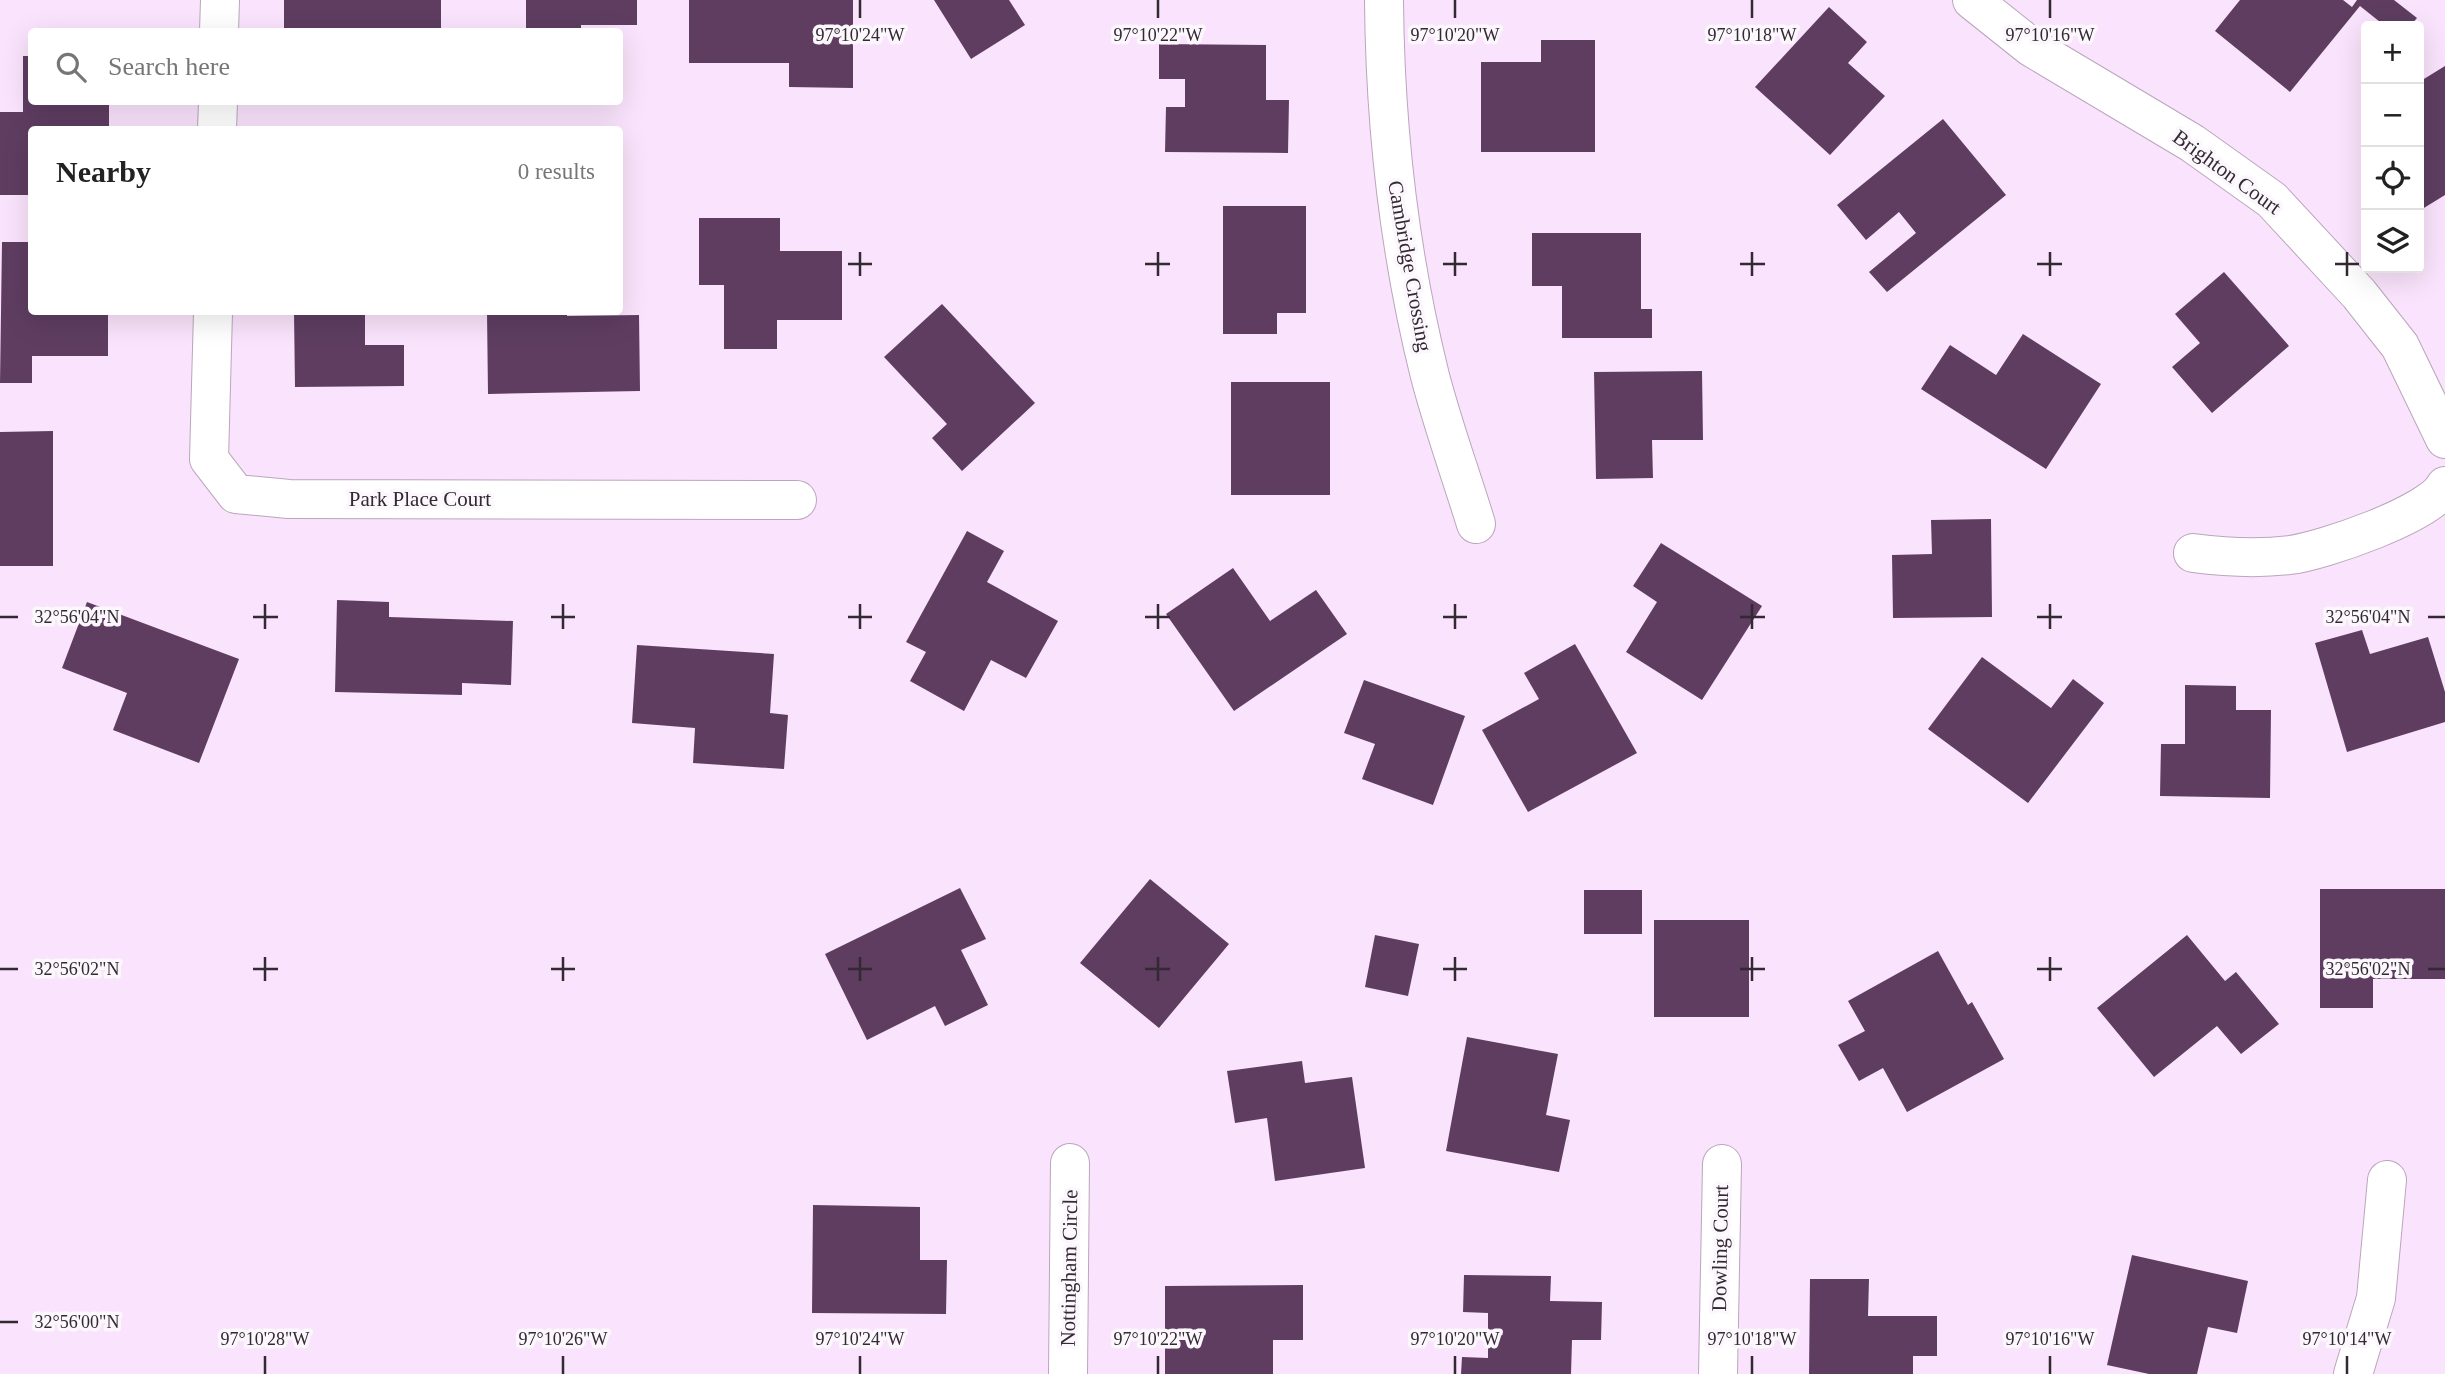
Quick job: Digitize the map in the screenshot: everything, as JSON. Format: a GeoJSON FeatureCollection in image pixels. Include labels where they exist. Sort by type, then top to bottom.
{"type":"FeatureCollection","features":[{"type":"Feature","properties":{"kind":"street"},"geometry":{"type":"LineString","coordinates":[[219,28],[220,0]]}},
{"type":"Feature","properties":{"kind":"street","name":"Cambridge Crossing"},"geometry":{"type":"LineString","coordinates":[[1384,0],[1387,120],[1414,306],[1431,379],[1476,524]]}},
{"type":"Feature","properties":{"kind":"street","name":"Brighton Court"},"geometry":{"type":"LineString","coordinates":[[1972,0],[2031,47],[2158,122],[2272,200],[2359,294],[2400,346],[2445,439]]}},
{"type":"Feature","properties":{"kind":"street"},"geometry":{"type":"LineString","coordinates":[[217,126],[218,105]]}},
{"type":"Feature","properties":{"kind":"street","name":"Park Place Court"},"geometry":{"type":"LineString","coordinates":[[212,315],[209,459],[236,494],[289,499],[797,500]]}},
{"type":"Feature","properties":{"kind":"street"},"geometry":{"type":"LineString","coordinates":[[2193,553],[2223,557],[2291,555],[2303,552],[2340,542],[2394,520],[2430,503],[2445,486]]}},
{"type":"Feature","properties":{"kind":"street","name":"Nottingham Circle"},"geometry":{"type":"LineString","coordinates":[[1068,1374],[1070,1163]]}},
{"type":"Feature","properties":{"kind":"street","name":"Dowling Court"},"geometry":{"type":"LineString","coordinates":[[1718,1374],[1722,1164]]}},
{"type":"Feature","properties":{"kind":"street"},"geometry":{"type":"LineString","coordinates":[[2353,1374],[2376,1298],[2387,1180]]}},
{"type":"Feature","properties":{"kind":"building"},"geometry":{"type":"Polygon","coordinates":[[[284,0],[441,0],[441,28],[284,28],[284,0]]]}},
{"type":"Feature","properties":{"kind":"building"},"geometry":{"type":"Polygon","coordinates":[[[526,0],[637,0],[637,25],[526,28],[526,0]]]}},
{"type":"Feature","properties":{"kind":"building"},"geometry":{"type":"Polygon","coordinates":[[[689,0],[853,0],[853,88],[789,87],[789,63],[689,63],[689,0]]]}},
{"type":"Feature","properties":{"kind":"building"},"geometry":{"type":"Polygon","coordinates":[[[934,0],[1009,0],[1025,25],[971,59],[934,0]]]}},
{"type":"Feature","properties":{"kind":"building"},"geometry":{"type":"Polygon","coordinates":[[[2240,0],[2343,0],[2352,7],[2357,0],[2394,0],[2417,18],[2414,21],[2379,21],[2360,6],[2290,92],[2215,31],[2240,0]]]}},
{"type":"Feature","properties":{"kind":"building"},"geometry":{"type":"Polygon","coordinates":[[[1829,7],[1867,42],[1848,63],[1885,96],[1830,155],[1755,87],[1829,7]]]}},
{"type":"Feature","properties":{"kind":"building"},"geometry":{"type":"Polygon","coordinates":[[[1541,40],[1595,40],[1595,152],[1481,152],[1481,62],[1541,62],[1541,40]]]}},
{"type":"Feature","properties":{"kind":"building"},"geometry":{"type":"Polygon","coordinates":[[[1159,44],[1266,45],[1266,100],[1289,100],[1288,153],[1165,152],[1166,107],[1185,107],[1185,79],[1159,79],[1159,44]]]}},
{"type":"Feature","properties":{"kind":"building"},"geometry":{"type":"Polygon","coordinates":[[[23,56],[28,56],[28,105],[109,105],[109,126],[28,126],[28,195],[0,195],[0,112],[23,112],[23,56]]]}},
{"type":"Feature","properties":{"kind":"building"},"geometry":{"type":"Polygon","coordinates":[[[2445,66],[2445,195],[2424,208],[2424,84],[2424,79],[2445,66]]]}},
{"type":"Feature","properties":{"kind":"building"},"geometry":{"type":"Polygon","coordinates":[[[1943,119],[2006,195],[1887,292],[1869,272],[1916,233],[1899,212],[1866,240],[1837,205],[1943,119]]]}},
{"type":"Feature","properties":{"kind":"building"},"geometry":{"type":"Polygon","coordinates":[[[1223,206],[1306,206],[1306,313],[1277,313],[1277,334],[1223,334],[1223,206]]]}},
{"type":"Feature","properties":{"kind":"building"},"geometry":{"type":"Polygon","coordinates":[[[699,218],[780,218],[780,251],[842,251],[842,320],[777,320],[777,349],[724,349],[724,285],[699,285],[699,218]]]}},
{"type":"Feature","properties":{"kind":"building"},"geometry":{"type":"Polygon","coordinates":[[[1532,233],[1641,233],[1641,309],[1652,309],[1652,338],[1562,338],[1562,286],[1532,286],[1532,233]]]}},
{"type":"Feature","properties":{"kind":"building"},"geometry":{"type":"Polygon","coordinates":[[[2,242],[28,242],[28,315],[108,315],[108,356],[32,356],[32,383],[0,383],[2,242]]]}},
{"type":"Feature","properties":{"kind":"building"},"geometry":{"type":"Polygon","coordinates":[[[2224,272],[2289,346],[2212,413],[2172,367],[2200,343],[2175,314],[2224,272]]]}},
{"type":"Feature","properties":{"kind":"building"},"geometry":{"type":"Polygon","coordinates":[[[942,304],[1035,403],[962,471],[932,438],[947,424],[884,357],[942,304]]]}},
{"type":"Feature","properties":{"kind":"building"},"geometry":{"type":"Polygon","coordinates":[[[294,315],[365,315],[365,345],[404,345],[404,386],[295,387],[294,315]]]}},
{"type":"Feature","properties":{"kind":"building"},"geometry":{"type":"Polygon","coordinates":[[[487,315],[639,315],[640,391],[488,394],[487,315]]]}},
{"type":"Feature","properties":{"kind":"building"},"geometry":{"type":"Polygon","coordinates":[[[2023,334],[2101,384],[2046,469],[1921,389],[1950,345],[1996,375],[2023,334]]]}},
{"type":"Feature","properties":{"kind":"building"},"geometry":{"type":"Polygon","coordinates":[[[1702,371],[1703,440],[1652,440],[1653,478],[1596,479],[1594,372],[1702,371]]]}},
{"type":"Feature","properties":{"kind":"building"},"geometry":{"type":"Polygon","coordinates":[[[1231,382],[1330,382],[1330,495],[1231,495],[1231,382]]]}},
{"type":"Feature","properties":{"kind":"building"},"geometry":{"type":"Polygon","coordinates":[[[53,431],[53,566],[0,566],[0,432],[53,431]]]}},
{"type":"Feature","properties":{"kind":"building"},"geometry":{"type":"Polygon","coordinates":[[[1991,519],[1992,617],[1893,618],[1892,555],[1932,554],[1931,520],[1991,519]]]}},
{"type":"Feature","properties":{"kind":"building"},"geometry":{"type":"Polygon","coordinates":[[[967,531],[1004,551],[987,582],[1058,621],[1026,678],[991,660],[964,711],[910,681],[926,652],[906,642],[967,531]]]}},
{"type":"Feature","properties":{"kind":"building"},"geometry":{"type":"Polygon","coordinates":[[[1661,543],[1762,606],[1702,700],[1626,652],[1657,602],[1633,586],[1661,543]]]}},
{"type":"Feature","properties":{"kind":"building"},"geometry":{"type":"Polygon","coordinates":[[[1233,568],[1270,621],[1316,590],[1347,634],[1234,711],[1166,614],[1233,568]]]}},
{"type":"Feature","properties":{"kind":"building"},"geometry":{"type":"Polygon","coordinates":[[[337,600],[389,602],[389,617],[513,621],[511,685],[462,683],[462,695],[335,692],[337,600]]]}},
{"type":"Feature","properties":{"kind":"building"},"geometry":{"type":"Polygon","coordinates":[[[87,602],[239,659],[199,763],[113,730],[127,693],[62,668],[87,602]]]}},
{"type":"Feature","properties":{"kind":"building"},"geometry":{"type":"Polygon","coordinates":[[[2362,630],[2370,654],[2428,637],[2445,692],[2445,722],[2347,752],[2315,643],[2362,630]]]}},
{"type":"Feature","properties":{"kind":"building"},"geometry":{"type":"Polygon","coordinates":[[[1575,644],[1637,753],[1528,812],[1482,730],[1539,699],[1524,673],[1575,644]]]}},
{"type":"Feature","properties":{"kind":"building"},"geometry":{"type":"Polygon","coordinates":[[[637,645],[774,654],[770,713],[788,715],[784,769],[693,763],[695,728],[632,723],[637,645]]]}},
{"type":"Feature","properties":{"kind":"building"},"geometry":{"type":"Polygon","coordinates":[[[1982,657],[2051,708],[2073,679],[2104,703],[2028,803],[1928,729],[1982,657]]]}},
{"type":"Feature","properties":{"kind":"building"},"geometry":{"type":"Polygon","coordinates":[[[1364,680],[1465,716],[1433,805],[1362,779],[1375,744],[1344,733],[1364,680]]]}},
{"type":"Feature","properties":{"kind":"building"},"geometry":{"type":"Polygon","coordinates":[[[2185,685],[2236,686],[2236,710],[2271,710],[2270,798],[2160,796],[2161,744],[2185,744],[2185,685]]]}},
{"type":"Feature","properties":{"kind":"building"},"geometry":{"type":"Polygon","coordinates":[[[1150,879],[1229,944],[1159,1028],[1080,963],[1150,879]]]}},
{"type":"Feature","properties":{"kind":"building"},"geometry":{"type":"Polygon","coordinates":[[[960,888],[986,939],[961,950],[988,1005],[945,1026],[935,1006],[867,1040],[825,954],[960,888]]]}},
{"type":"Feature","properties":{"kind":"building"},"geometry":{"type":"Polygon","coordinates":[[[2320,889],[2445,889],[2445,979],[2373,979],[2373,1008],[2320,1008],[2320,889]]]}},
{"type":"Feature","properties":{"kind":"building"},"geometry":{"type":"Polygon","coordinates":[[[1584,890],[1642,890],[1642,934],[1584,934],[1584,890]]]}},
{"type":"Feature","properties":{"kind":"building"},"geometry":{"type":"Polygon","coordinates":[[[1654,920],[1749,920],[1749,1017],[1654,1017],[1654,920]]]}},
{"type":"Feature","properties":{"kind":"building"},"geometry":{"type":"Polygon","coordinates":[[[1375,935],[1419,944],[1408,996],[1365,987],[1375,935]]]}},
{"type":"Feature","properties":{"kind":"building"},"geometry":{"type":"Polygon","coordinates":[[[2187,935],[2225,981],[2236,972],[2279,1024],[2241,1054],[2217,1026],[2154,1077],[2097,1008],[2187,935]]]}},
{"type":"Feature","properties":{"kind":"building"},"geometry":{"type":"Polygon","coordinates":[[[1938,951],[1968,1005],[1972,1002],[2004,1059],[1907,1112],[1883,1068],[1859,1081],[1838,1045],[1865,1031],[1848,1001],[1938,951]]]}},
{"type":"Feature","properties":{"kind":"building"},"geometry":{"type":"Polygon","coordinates":[[[1467,1037],[1558,1054],[1546,1115],[1570,1120],[1559,1172],[1446,1151],[1467,1037]]]}},
{"type":"Feature","properties":{"kind":"building"},"geometry":{"type":"Polygon","coordinates":[[[1302,1061],[1305,1083],[1352,1077],[1365,1168],[1275,1181],[1267,1118],[1235,1123],[1227,1071],[1302,1061]]]}},
{"type":"Feature","properties":{"kind":"building"},"geometry":{"type":"Polygon","coordinates":[[[813,1205],[920,1207],[920,1260],[947,1260],[946,1314],[812,1313],[813,1205]]]}},
{"type":"Feature","properties":{"kind":"building"},"geometry":{"type":"Polygon","coordinates":[[[2132,1255],[2248,1281],[2237,1333],[2208,1327],[2197,1374],[2149,1374],[2107,1365],[2132,1255]]]}},
{"type":"Feature","properties":{"kind":"building"},"geometry":{"type":"Polygon","coordinates":[[[1464,1275],[1551,1276],[1550,1301],[1602,1302],[1601,1340],[1572,1340],[1571,1374],[1461,1374],[1462,1357],[1488,1358],[1488,1313],[1463,1312],[1464,1275]]]}},
{"type":"Feature","properties":{"kind":"building"},"geometry":{"type":"Polygon","coordinates":[[[1810,1279],[1869,1279],[1868,1316],[1937,1316],[1937,1356],[1913,1356],[1913,1374],[1809,1374],[1810,1279]]]}},
{"type":"Feature","properties":{"kind":"building"},"geometry":{"type":"Polygon","coordinates":[[[1303,1285],[1303,1340],[1273,1340],[1273,1374],[1165,1374],[1165,1286],[1303,1285]]]}}]}
